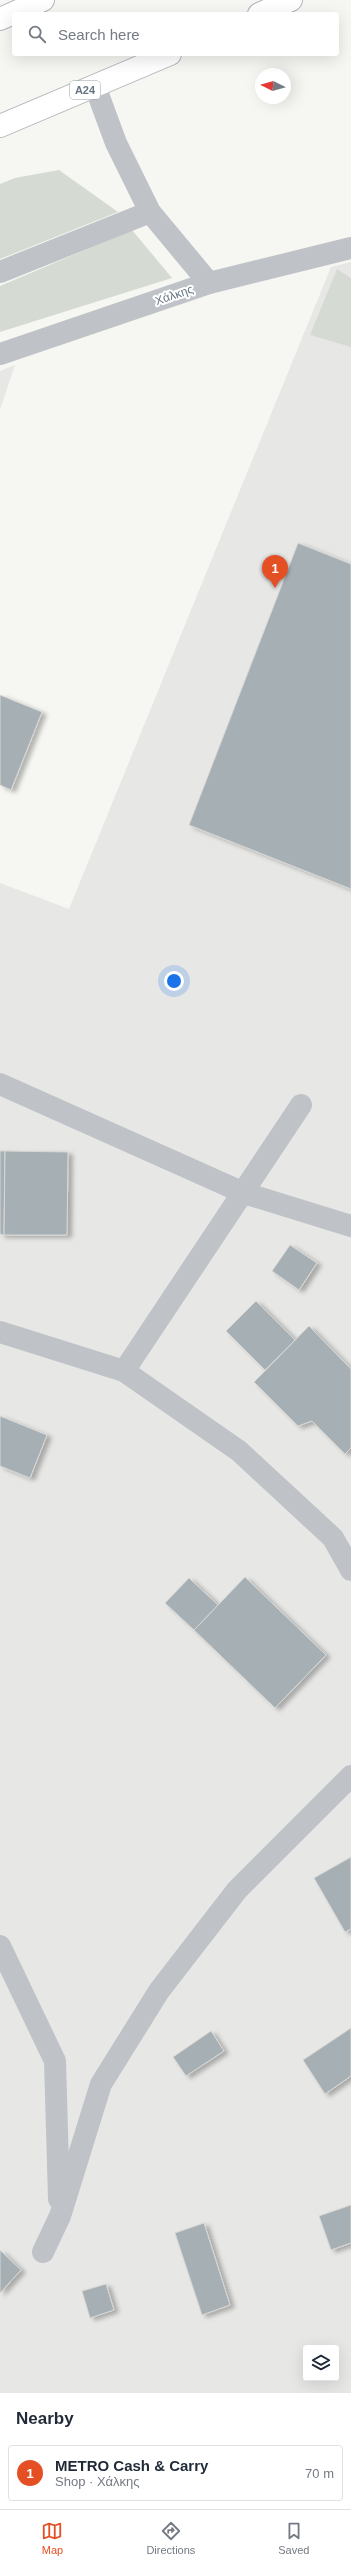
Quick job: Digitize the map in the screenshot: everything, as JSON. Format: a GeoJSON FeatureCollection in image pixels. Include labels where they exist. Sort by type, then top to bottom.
{"type":"FeatureCollection","features":[{"type":"Feature","properties":{"kind":"highway"},"geometry":{"type":"LineString","coordinates":[[16,12],[43,0]]}},
{"type":"Feature","properties":{"kind":"highway"},"geometry":{"type":"LineString","coordinates":[[264,12],[291,0]]}},
{"type":"Feature","properties":{"kind":"highway"},"geometry":{"type":"LineString","coordinates":[[0,19],[12,14]]}},
{"type":"Feature","properties":{"kind":"highway","name":"Α24"},"geometry":{"type":"LineString","coordinates":[[0,126],[165,56]]}},
{"type":"Feature","properties":{"kind":"street"},"geometry":{"type":"LineString","coordinates":[[95,86],[116,144],[150,212],[209,283]]}},
{"type":"Feature","properties":{"kind":"street"},"geometry":{"type":"LineString","coordinates":[[0,272],[150,212]]}},
{"type":"Feature","properties":{"kind":"street","name":"Χάλκης"},"geometry":{"type":"LineString","coordinates":[[0,354],[209,283],[351,248]]}},
{"type":"Feature","properties":{"kind":"street"},"geometry":{"type":"LineString","coordinates":[[0,1084],[244,1193],[351,1226]]}},
{"type":"Feature","properties":{"kind":"street"},"geometry":{"type":"LineString","coordinates":[[124,1371],[244,1193],[301,1105]]}},
{"type":"Feature","properties":{"kind":"street"},"geometry":{"type":"LineString","coordinates":[[0,1332],[124,1371],[239,1451],[333,1538],[351,1570]]}},
{"type":"Feature","properties":{"kind":"street"},"geometry":{"type":"LineString","coordinates":[[43,2252],[60,2216],[101,2084],[159,1991],[237,1890],[351,1776]]}},
{"type":"Feature","properties":{"kind":"street"},"geometry":{"type":"LineString","coordinates":[[0,1946],[55,2061],[60,2216]]}},
{"type":"Feature","properties":{"kind":"shaded area"},"geometry":{"type":"Polygon","coordinates":[[[59,170],[118,212],[0,259],[0,184],[15,178],[59,170]]]}},
{"type":"Feature","properties":{"kind":"shaded area"},"geometry":{"type":"Polygon","coordinates":[[[132,230],[172,278],[0,332],[0,286],[132,230]]]}},
{"type":"Feature","properties":{"kind":"shaded area"},"geometry":{"type":"Polygon","coordinates":[[[351,262],[351,2393],[0,2393],[0,883],[69,909],[331,267],[351,262]]]}},
{"type":"Feature","properties":{"kind":"shaded area"},"geometry":{"type":"Polygon","coordinates":[[[337,269],[351,278],[351,347],[310,335],[337,269]]]}},
{"type":"Feature","properties":{"kind":"shaded area"},"geometry":{"type":"Polygon","coordinates":[[[15,365],[0,410],[0,371],[15,365]]]}},
{"type":"Feature","properties":{"kind":"building"},"geometry":{"type":"Polygon","coordinates":[[[298,543],[351,564],[351,889],[189,825],[298,543]]]}},
{"type":"Feature","properties":{"kind":"building"},"geometry":{"type":"Polygon","coordinates":[[[0,695],[42,712],[11,790],[0,785],[0,695]]]}},
{"type":"Feature","properties":{"kind":"building"},"geometry":{"type":"Polygon","coordinates":[[[0,1151],[5,1151],[4,1235],[0,1234],[0,1151]]]}},
{"type":"Feature","properties":{"kind":"building"},"geometry":{"type":"Polygon","coordinates":[[[5,1151],[68,1152],[67,1235],[4,1235],[5,1151]]]}},
{"type":"Feature","properties":{"kind":"building"},"geometry":{"type":"Polygon","coordinates":[[[290,1245],[317,1263],[299,1290],[272,1271],[290,1245]]]}},
{"type":"Feature","properties":{"kind":"building"},"geometry":{"type":"Polygon","coordinates":[[[256,1301],[295,1340],[265,1370],[226,1331],[256,1301]]]}},
{"type":"Feature","properties":{"kind":"building"},"geometry":{"type":"Polygon","coordinates":[[[309,1326],[351,1369],[351,1448],[345,1454],[312,1421],[298,1426],[254,1382],[309,1326]]]}},
{"type":"Feature","properties":{"kind":"building"},"geometry":{"type":"Polygon","coordinates":[[[0,1416],[47,1435],[30,1478],[0,1466],[0,1416]]]}},
{"type":"Feature","properties":{"kind":"building"},"geometry":{"type":"Polygon","coordinates":[[[245,1577],[326,1655],[275,1708],[194,1630],[245,1577]]]}},
{"type":"Feature","properties":{"kind":"building"},"geometry":{"type":"Polygon","coordinates":[[[189,1578],[218,1605],[194,1630],[165,1603],[189,1578]]]}},
{"type":"Feature","properties":{"kind":"building"},"geometry":{"type":"Polygon","coordinates":[[[351,1857],[351,1929],[345,1932],[314,1878],[351,1857]]]}},
{"type":"Feature","properties":{"kind":"building"},"geometry":{"type":"Polygon","coordinates":[[[351,2028],[351,2076],[325,2094],[303,2060],[351,2028]]]}},
{"type":"Feature","properties":{"kind":"building"},"geometry":{"type":"Polygon","coordinates":[[[211,2031],[224,2051],[186,2076],[173,2057],[211,2031]]]}},
{"type":"Feature","properties":{"kind":"building"},"geometry":{"type":"Polygon","coordinates":[[[351,2205],[351,2243],[331,2250],[319,2216],[351,2205]]]}},
{"type":"Feature","properties":{"kind":"building"},"geometry":{"type":"Polygon","coordinates":[[[204,2223],[230,2305],[202,2315],[175,2233],[204,2223]]]}},
{"type":"Feature","properties":{"kind":"building"},"geometry":{"type":"Polygon","coordinates":[[[0,2250],[21,2270],[0,2293],[0,2250]]]}},
{"type":"Feature","properties":{"kind":"building"},"geometry":{"type":"Polygon","coordinates":[[[106,2284],[114,2310],[90,2318],[82,2291],[106,2284]]]}},
{"type":"Feature","properties":{"kind":"place","name":"METRO Cash & Carry"},"geometry":{"type":"Point","coordinates":[275,588]}}]}
